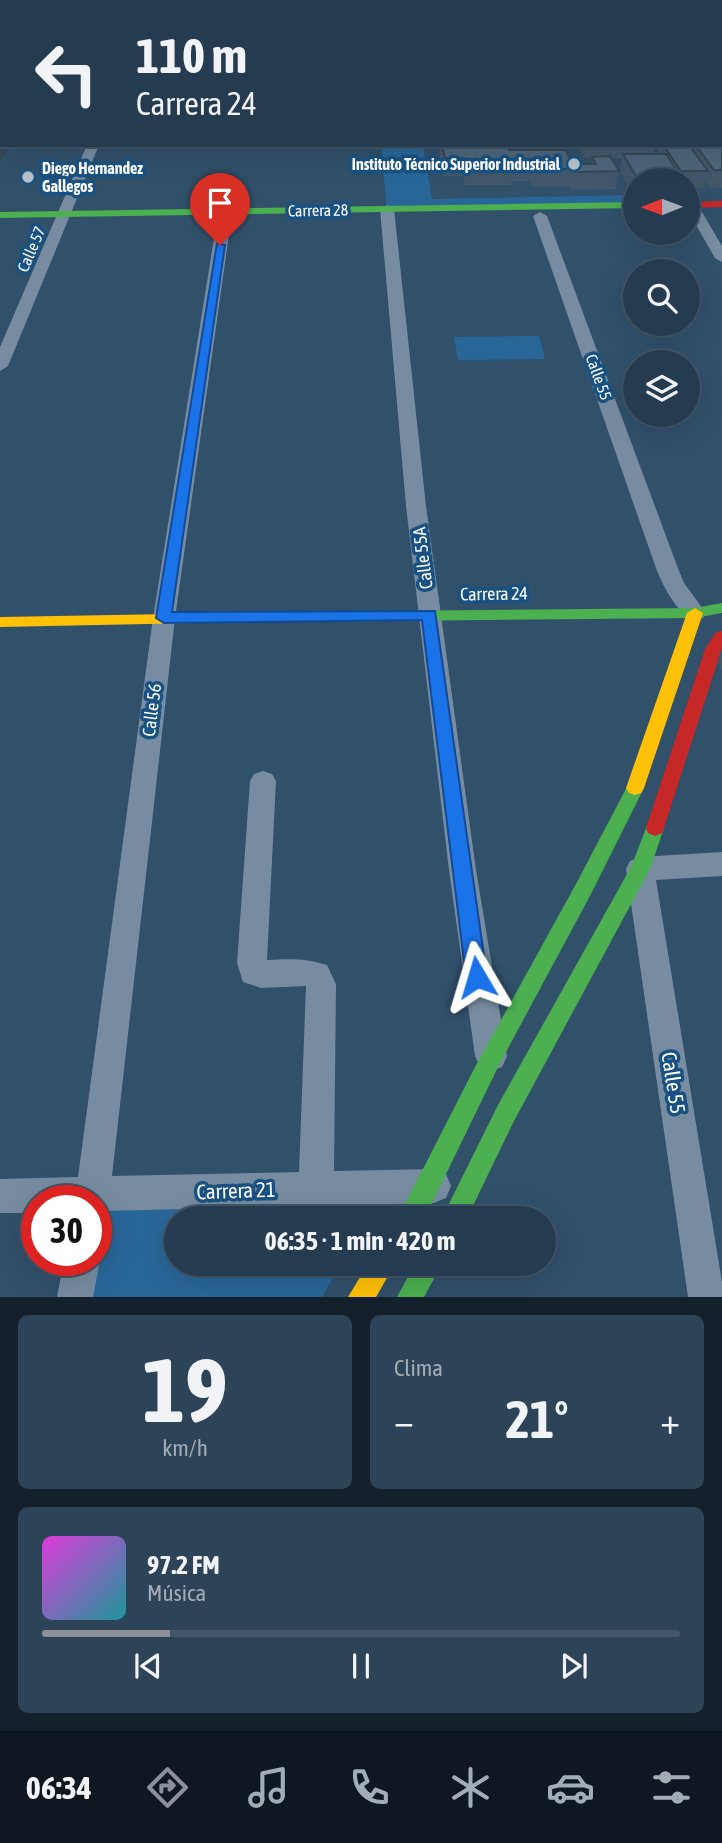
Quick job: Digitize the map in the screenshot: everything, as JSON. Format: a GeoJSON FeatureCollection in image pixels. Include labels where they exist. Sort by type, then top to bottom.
{"type":"FeatureCollection","features":[{"type":"Feature","properties":{"kind":"main road"},"geometry":{"type":"LineString","coordinates":[[700,208],[722,204]]}},
{"type":"Feature","properties":{"kind":"main road","name":"Carrera 28"},"geometry":{"type":"LineString","coordinates":[[0,215],[63,219],[224,220],[623,205]]}},
{"type":"Feature","properties":{"kind":"main road"},"geometry":{"type":"LineString","coordinates":[[700,211],[722,215]]}},
{"type":"Feature","properties":{"kind":"main road","name":"Carrera 28"},"geometry":{"type":"LineString","coordinates":[[0,223],[63,219],[387,214],[623,216]]}},
{"type":"Feature","properties":{"kind":"main road","name":"Carrera 24"},"geometry":{"type":"LineString","coordinates":[[0,622],[429,614],[695,613],[722,608]]}},
{"type":"Feature","properties":{"kind":"main road"},"geometry":{"type":"LineString","coordinates":[[417,1206],[491,1058],[600,862],[637,783],[695,613],[722,630]]}},
{"type":"Feature","properties":{"kind":"main road"},"geometry":{"type":"LineString","coordinates":[[461,1206],[506,1113],[640,869],[669,792],[713,649],[722,636]]}},
{"type":"Feature","properties":{"kind":"main road"},"geometry":{"type":"LineString","coordinates":[[361,1297],[374,1276]]}},
{"type":"Feature","properties":{"kind":"main road"},"geometry":{"type":"LineString","coordinates":[[410,1297],[422,1276]]}},
{"type":"Feature","properties":{"kind":"street","name":"Calle 57"},"geometry":{"type":"LineString","coordinates":[[0,366],[92,147]]}},
{"type":"Feature","properties":{"kind":"street","name":"Calle 55A"},"geometry":{"type":"LineString","coordinates":[[387,214],[429,614],[477,977],[491,1058],[506,1113]]}},
{"type":"Feature","properties":{"kind":"street","name":"Calle 55"},"geometry":{"type":"LineString","coordinates":[[540,216],[668,571],[674,585],[695,613]]}},
{"type":"Feature","properties":{"kind":"street","name":"Calle 56"},"geometry":{"type":"LineString","coordinates":[[95,1185],[164,618],[224,220]]}},
{"type":"Feature","properties":{"kind":"street"},"geometry":{"type":"LineString","coordinates":[[700,224],[722,258]]}},
{"type":"Feature","properties":{"kind":"street"},"geometry":{"type":"LineString","coordinates":[[263,781],[254,972],[307,972],[316,975],[321,984],[316,1189]]}},
{"type":"Feature","properties":{"kind":"street"},"geometry":{"type":"LineString","coordinates":[[640,869],[722,863]]}},
{"type":"Feature","properties":{"kind":"street","name":"Calle 55"},"geometry":{"type":"LineString","coordinates":[[640,869],[706,1297]]}},
{"type":"Feature","properties":{"kind":"street","name":"Carrera 21"},"geometry":{"type":"LineString","coordinates":[[112,1197],[472,1185]]}},
{"type":"Feature","properties":{"kind":"street","name":"Carrera 21"},"geometry":{"type":"LineString","coordinates":[[0,1196],[21,1196]]}},
{"type":"Feature","properties":{"kind":"street"},"geometry":{"type":"LineString","coordinates":[[75,1297],[79,1276]]}},
{"type":"Feature","properties":{"kind":"shaded area"},"geometry":{"type":"Polygon","coordinates":[[[381,147],[423,147],[432,199],[623,195],[623,206],[387,209],[381,147]]]}},
{"type":"Feature","properties":{"kind":"shaded area"},"geometry":{"type":"Polygon","coordinates":[[[539,336],[545,359],[458,360],[454,337],[539,336]]]}},
{"type":"Feature","properties":{"kind":"shaded area"},"geometry":{"type":"Polygon","coordinates":[[[393,1174],[374,1206],[164,1206],[164,1276],[334,1276],[322,1297],[79,1297],[89,1276],[112,1276],[112,1185],[92,1183],[393,1174]]]}},
{"type":"Feature","properties":{"kind":"building"},"geometry":{"type":"Polygon","coordinates":[[[442,147],[566,150],[572,164],[596,164],[592,157],[610,156],[619,171],[534,169],[532,163],[511,164],[513,167],[466,168],[464,158],[445,158],[442,147]]]}},
{"type":"Feature","properties":{"kind":"building"},"geometry":{"type":"Polygon","coordinates":[[[697,147],[721,147],[722,170],[714,170],[697,147]]]}},
{"type":"Feature","properties":{"kind":"building"},"geometry":{"type":"Polygon","coordinates":[[[665,148],[691,148],[708,171],[700,171],[700,168],[679,168],[665,148]]]}},
{"type":"Feature","properties":{"kind":"building"},"geometry":{"type":"Polygon","coordinates":[[[623,154],[666,154],[675,168],[631,168],[623,154]]]}},
{"type":"Feature","properties":{"kind":"traffic: fast"},"geometry":{"type":"LineString","coordinates":[[0,215],[623,205]]}},
{"type":"Feature","properties":{"kind":"traffic: fast"},"geometry":{"type":"LineString","coordinates":[[288,617],[695,613],[722,608]]}},
{"type":"Feature","properties":{"kind":"traffic: fast"},"geometry":{"type":"LineString","coordinates":[[417,1206],[492,1056],[583,890],[635,788]]}},
{"type":"Feature","properties":{"kind":"traffic: fast"},"geometry":{"type":"LineString","coordinates":[[460,1206],[506,1113],[640,869],[655,828]]}},
{"type":"Feature","properties":{"kind":"traffic: fast"},"geometry":{"type":"LineString","coordinates":[[410,1297],[422,1276]]}},
{"type":"Feature","properties":{"kind":"traffic: slow"},"geometry":{"type":"LineString","coordinates":[[635,788],[695,613]]}},
{"type":"Feature","properties":{"kind":"traffic: slow"},"geometry":{"type":"LineString","coordinates":[[0,622],[288,617]]}},
{"type":"Feature","properties":{"kind":"traffic: slow"},"geometry":{"type":"LineString","coordinates":[[361,1297],[374,1276]]}},
{"type":"Feature","properties":{"kind":"traffic: jam"},"geometry":{"type":"LineString","coordinates":[[700,205],[722,204]]}},
{"type":"Feature","properties":{"kind":"traffic: jam"},"geometry":{"type":"LineString","coordinates":[[655,828],[713,649],[722,636]]}},
{"type":"Feature","properties":{"kind":"place","name":"Instituto Técnico Superior Industrial"},"geometry":{"type":"Point","coordinates":[574,164]}},
{"type":"Feature","properties":{"kind":"place","name":"Diego Hernandez Gallegos"},"geometry":{"type":"Point","coordinates":[28,177]}},
{"type":"Feature","properties":{"kind":"route"},"geometry":{"type":"LineString","coordinates":[[220,245],[164,618],[429,614],[477,977]]}}]}
